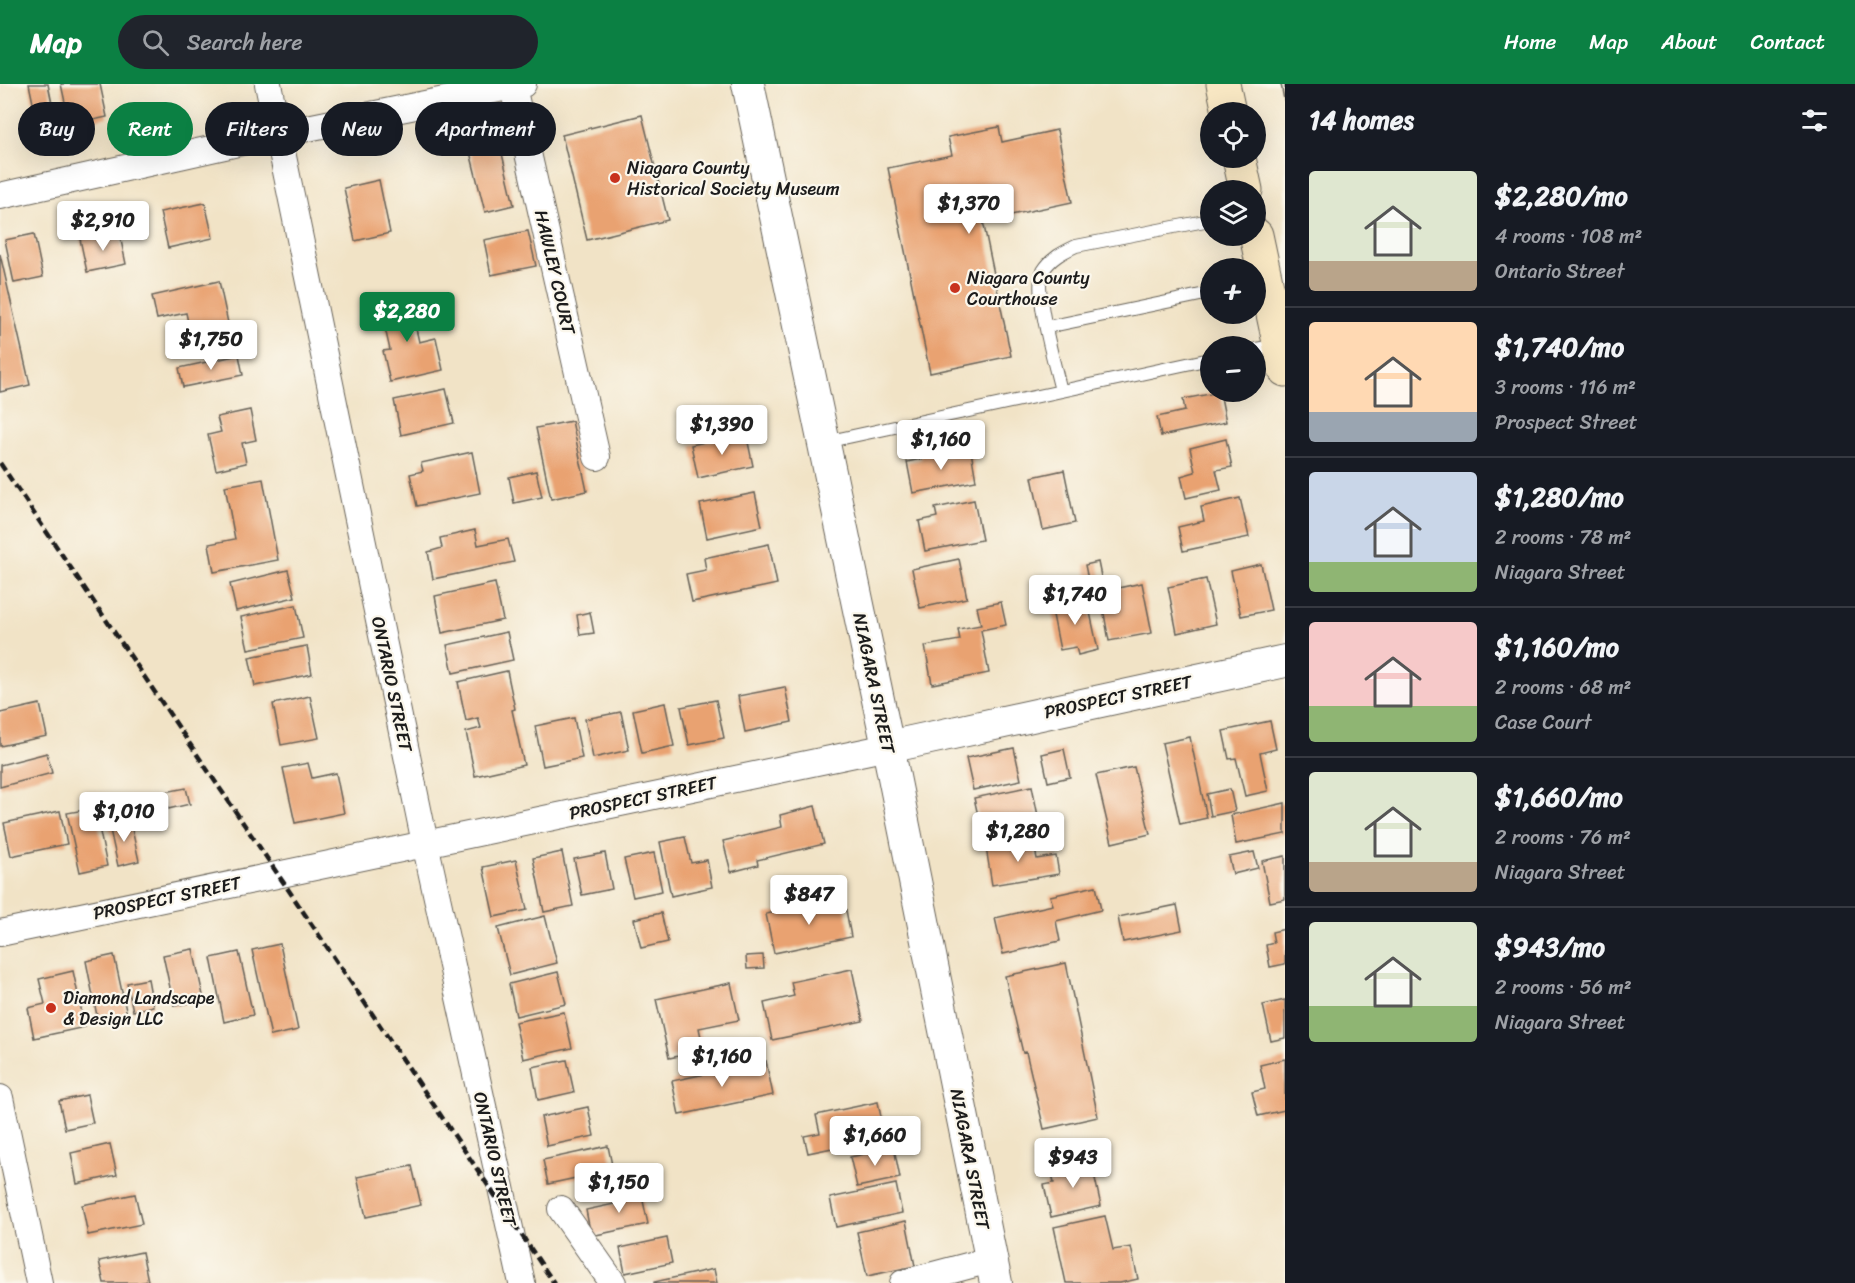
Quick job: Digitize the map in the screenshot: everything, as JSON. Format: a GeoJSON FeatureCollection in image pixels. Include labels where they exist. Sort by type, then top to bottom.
{"type":"FeatureCollection","features":[{"type":"Feature","properties":{"kind":"main road"},"geometry":{"type":"LineString","coordinates":[[1223,84],[1227,102]]}},
{"type":"Feature","properties":{"kind":"main road"},"geometry":{"type":"LineString","coordinates":[[1266,313],[1273,355]]}},
{"type":"Feature","properties":{"kind":"street","name":"ONTARIO STREET"},"geometry":{"type":"LineString","coordinates":[[268,84],[272,102]]}},
{"type":"Feature","properties":{"kind":"street","name":"NIAGARA STREET"},"geometry":{"type":"LineString","coordinates":[[748,84],[888,747],[993,1271]]}},
{"type":"Feature","properties":{"kind":"street"},"geometry":{"type":"LineString","coordinates":[[309,128],[518,85]]}},
{"type":"Feature","properties":{"kind":"street","name":"HAWLEY COURT"},"geometry":{"type":"LineString","coordinates":[[518,85],[597,457]]}},
{"type":"Feature","properties":{"kind":"street"},"geometry":{"type":"LineString","coordinates":[[0,196],[205,150]]}},
{"type":"Feature","properties":{"kind":"street","name":"ONTARIO STREET"},"geometry":{"type":"LineString","coordinates":[[283,156],[425,843],[522,1283]]}},
{"type":"Feature","properties":{"kind":"street","name":"PROSPECT STREET"},"geometry":{"type":"LineString","coordinates":[[0,933],[279,876],[1285,661]]}},
{"type":"Feature","properties":{"kind":"street"},"geometry":{"type":"LineString","coordinates":[[0,1098],[39,1283]]}},
{"type":"Feature","properties":{"kind":"street"},"geometry":{"type":"LineString","coordinates":[[561,1209],[613,1283]]}},
{"type":"Feature","properties":{"kind":"street"},"geometry":{"type":"LineString","coordinates":[[903,1283],[993,1271]]}},
{"type":"Feature","properties":{"kind":"lane"},"geometry":{"type":"LineString","coordinates":[[1061,391],[1039,292],[1042,272],[1058,254],[1076,246],[1200,222]]}},
{"type":"Feature","properties":{"kind":"lane"},"geometry":{"type":"LineString","coordinates":[[1047,327],[1200,295]]}},
{"type":"Feature","properties":{"kind":"lane"},"geometry":{"type":"LineString","coordinates":[[824,442],[1200,361]]}},
{"type":"Feature","properties":{"kind":"building"},"geometry":{"type":"Polygon","coordinates":[[[29,84],[48,84],[52,102],[33,102],[29,84]]]}},
{"type":"Feature","properties":{"kind":"building"},"geometry":{"type":"Polygon","coordinates":[[[61,84],[100,84],[107,117],[95,120],[95,102],[65,102],[61,84]]]}},
{"type":"Feature","properties":{"kind":"building"},"geometry":{"type":"Polygon","coordinates":[[[1281,84],[1285,84],[1285,100],[1284,100],[1281,84]]]}},
{"type":"Feature","properties":{"kind":"building","name":"Niagara County Historical Society Museum"},"geometry":{"type":"Polygon","coordinates":[[[642,115],[668,220],[587,240],[562,135],[642,115]]]}},
{"type":"Feature","properties":{"kind":"building","name":"Niagara County Courthouse"},"geometry":{"type":"Polygon","coordinates":[[[999,127],[1002,142],[1057,130],[1072,202],[983,221],[1011,356],[930,373],[888,168],[952,155],[948,137],[999,127]]]}},
{"type":"Feature","properties":{"kind":"building"},"geometry":{"type":"Polygon","coordinates":[[[471,156],[503,156],[514,205],[485,212],[471,156]]]}},
{"type":"Feature","properties":{"kind":"building"},"geometry":{"type":"Polygon","coordinates":[[[379,180],[390,233],[355,241],[344,188],[379,180]]]}},
{"type":"Feature","properties":{"kind":"building"},"geometry":{"type":"Polygon","coordinates":[[[205,203],[213,238],[168,248],[160,212],[205,203]]]}},
{"type":"Feature","properties":{"kind":"building"},"geometry":{"type":"Polygon","coordinates":[[[119,231],[126,264],[87,272],[80,239],[119,231]]]}},
{"type":"Feature","properties":{"kind":"building"},"geometry":{"type":"Polygon","coordinates":[[[528,231],[536,266],[491,275],[484,240],[528,231]]]}},
{"type":"Feature","properties":{"kind":"building"},"geometry":{"type":"Polygon","coordinates":[[[34,234],[43,277],[14,283],[5,240],[34,234]]]}},
{"type":"Feature","properties":{"kind":"building"},"geometry":{"type":"Polygon","coordinates":[[[0,254],[30,385],[0,392],[0,254]]]}},
{"type":"Feature","properties":{"kind":"building"},"geometry":{"type":"Polygon","coordinates":[[[219,281],[228,323],[190,331],[186,313],[157,319],[152,296],[219,281]]]}},
{"type":"Feature","properties":{"kind":"building"},"geometry":{"type":"Polygon","coordinates":[[[408,293],[419,342],[436,338],[443,370],[390,382],[383,351],[390,350],[381,310],[391,308],[389,297],[408,293]]]}},
{"type":"Feature","properties":{"kind":"building"},"geometry":{"type":"Polygon","coordinates":[[[239,355],[243,375],[183,387],[179,368],[239,355]]]}},
{"type":"Feature","properties":{"kind":"building"},"geometry":{"type":"Polygon","coordinates":[[[446,389],[454,423],[401,435],[394,400],[446,389]]]}},
{"type":"Feature","properties":{"kind":"building"},"geometry":{"type":"Polygon","coordinates":[[[1200,396],[1200,402],[1222,402],[1226,422],[1161,436],[1157,417],[1185,411],[1183,399],[1200,396]]]}},
{"type":"Feature","properties":{"kind":"building"},"geometry":{"type":"Polygon","coordinates":[[[250,410],[256,440],[242,443],[246,463],[216,470],[208,435],[221,432],[217,417],[250,410]]]}},
{"type":"Feature","properties":{"kind":"building"},"geometry":{"type":"Polygon","coordinates":[[[572,421],[587,491],[551,499],[536,428],[572,421]]]}},
{"type":"Feature","properties":{"kind":"building"},"geometry":{"type":"Polygon","coordinates":[[[746,433],[753,466],[698,478],[691,445],[746,433]]]}},
{"type":"Feature","properties":{"kind":"building"},"geometry":{"type":"Polygon","coordinates":[[[1226,439],[1232,467],[1216,470],[1221,490],[1186,498],[1181,476],[1195,472],[1190,448],[1226,439]]]}},
{"type":"Feature","properties":{"kind":"building"},"geometry":{"type":"Polygon","coordinates":[[[937,450],[938,458],[971,451],[976,481],[913,493],[907,462],[921,459],[920,454],[937,450]]]}},
{"type":"Feature","properties":{"kind":"building"},"geometry":{"type":"Polygon","coordinates":[[[472,452],[480,493],[417,506],[410,474],[423,471],[421,463],[472,452]]]}},
{"type":"Feature","properties":{"kind":"building"},"geometry":{"type":"Polygon","coordinates":[[[1064,470],[1075,523],[1043,530],[1032,477],[1064,470]]]}},
{"type":"Feature","properties":{"kind":"building"},"geometry":{"type":"Polygon","coordinates":[[[536,471],[542,497],[514,503],[509,477],[536,471]]]}},
{"type":"Feature","properties":{"kind":"building"},"geometry":{"type":"Polygon","coordinates":[[[263,479],[278,560],[214,572],[209,544],[235,539],[225,486],[263,479]]]}},
{"type":"Feature","properties":{"kind":"building"},"geometry":{"type":"Polygon","coordinates":[[[755,493],[762,526],[707,538],[700,504],[755,493]]]}},
{"type":"Feature","properties":{"kind":"building"},"geometry":{"type":"Polygon","coordinates":[[[1240,498],[1249,537],[1183,551],[1178,527],[1204,521],[1201,507],[1240,498]]]}},
{"type":"Feature","properties":{"kind":"building"},"geometry":{"type":"Polygon","coordinates":[[[974,500],[982,540],[925,551],[919,521],[937,517],[935,508],[974,500]]]}},
{"type":"Feature","properties":{"kind":"building"},"geometry":{"type":"Polygon","coordinates":[[[475,530],[478,545],[508,539],[514,562],[433,579],[428,552],[442,548],[440,538],[475,530]]]}},
{"type":"Feature","properties":{"kind":"building"},"geometry":{"type":"Polygon","coordinates":[[[769,544],[777,584],[692,602],[686,574],[706,570],[704,558],[769,544]]]}},
{"type":"Feature","properties":{"kind":"building"},"geometry":{"type":"Polygon","coordinates":[[[959,559],[967,598],[920,608],[912,569],[959,559]]]}},
{"type":"Feature","properties":{"kind":"building"},"geometry":{"type":"Polygon","coordinates":[[[1098,562],[1104,591],[1142,583],[1152,633],[1109,641],[1100,592],[1091,594],[1085,565],[1098,562]]]}},
{"type":"Feature","properties":{"kind":"building"},"geometry":{"type":"Polygon","coordinates":[[[1261,564],[1271,610],[1241,616],[1231,571],[1261,564]]]}},
{"type":"Feature","properties":{"kind":"building"},"geometry":{"type":"Polygon","coordinates":[[[288,570],[295,597],[236,611],[230,584],[288,570]]]}},
{"type":"Feature","properties":{"kind":"building"},"geometry":{"type":"Polygon","coordinates":[[[1206,579],[1216,624],[1177,633],[1168,587],[1206,579]]]}},
{"type":"Feature","properties":{"kind":"building"},"geometry":{"type":"Polygon","coordinates":[[[495,583],[503,620],[442,633],[435,596],[495,583]]]}},
{"type":"Feature","properties":{"kind":"building"},"geometry":{"type":"Polygon","coordinates":[[[1087,598],[1098,650],[1078,655],[1076,647],[1060,650],[1051,605],[1087,598]]]}},
{"type":"Feature","properties":{"kind":"building"},"geometry":{"type":"Polygon","coordinates":[[[1001,602],[1006,625],[981,630],[989,673],[932,684],[925,646],[960,640],[958,629],[981,625],[977,607],[1001,602]]]}},
{"type":"Feature","properties":{"kind":"building"},"geometry":{"type":"Polygon","coordinates":[[[296,605],[303,638],[248,649],[241,617],[296,605]]]}},
{"type":"Feature","properties":{"kind":"building"},"geometry":{"type":"Polygon","coordinates":[[[590,612],[594,633],[580,635],[577,615],[590,612]]]}},
{"type":"Feature","properties":{"kind":"building"},"geometry":{"type":"Polygon","coordinates":[[[507,632],[513,660],[453,673],[447,645],[507,632]]]}},
{"type":"Feature","properties":{"kind":"building"},"geometry":{"type":"Polygon","coordinates":[[[307,646],[312,674],[255,686],[249,657],[307,646]]]}},
{"type":"Feature","properties":{"kind":"building"},"geometry":{"type":"Polygon","coordinates":[[[507,671],[515,709],[512,710],[524,765],[475,776],[466,732],[481,728],[478,718],[466,721],[458,682],[507,671]]]}},
{"type":"Feature","properties":{"kind":"building"},"geometry":{"type":"Polygon","coordinates":[[[785,687],[792,722],[745,732],[738,696],[785,687]]]}},
{"type":"Feature","properties":{"kind":"building"},"geometry":{"type":"Polygon","coordinates":[[[310,696],[319,738],[281,745],[273,704],[310,696]]]}},
{"type":"Feature","properties":{"kind":"building"},"geometry":{"type":"Polygon","coordinates":[[[716,700],[724,738],[689,745],[681,707],[716,700]]]}},
{"type":"Feature","properties":{"kind":"building"},"geometry":{"type":"Polygon","coordinates":[[[665,703],[674,746],[642,753],[633,710],[665,703]]]}},
{"type":"Feature","properties":{"kind":"building"},"geometry":{"type":"Polygon","coordinates":[[[40,704],[47,736],[0,746],[0,713],[40,704]]]}},
{"type":"Feature","properties":{"kind":"building"},"geometry":{"type":"Polygon","coordinates":[[[621,712],[629,750],[593,758],[585,719],[621,712]]]}},
{"type":"Feature","properties":{"kind":"building"},"geometry":{"type":"Polygon","coordinates":[[[574,718],[582,758],[543,766],[535,726],[574,718]]]}},
{"type":"Feature","properties":{"kind":"building"},"geometry":{"type":"Polygon","coordinates":[[[1270,721],[1276,749],[1260,753],[1268,791],[1245,796],[1236,758],[1229,759],[1223,731],[1270,721]]]}},
{"type":"Feature","properties":{"kind":"building"},"geometry":{"type":"Polygon","coordinates":[[[1190,737],[1207,818],[1180,824],[1162,743],[1190,737]]]}},
{"type":"Feature","properties":{"kind":"building"},"geometry":{"type":"Polygon","coordinates":[[[1014,748],[1021,780],[973,790],[966,758],[1014,748]]]}},
{"type":"Feature","properties":{"kind":"building"},"geometry":{"type":"Polygon","coordinates":[[[1064,749],[1070,777],[1048,782],[1042,754],[1064,749]]]}},
{"type":"Feature","properties":{"kind":"building"},"geometry":{"type":"Polygon","coordinates":[[[47,753],[52,773],[0,787],[0,765],[47,753]]]}},
{"type":"Feature","properties":{"kind":"building"},"geometry":{"type":"Polygon","coordinates":[[[308,763],[312,778],[336,773],[344,813],[295,823],[283,768],[308,763]]]}},
{"type":"Feature","properties":{"kind":"building"},"geometry":{"type":"Polygon","coordinates":[[[1134,767],[1150,834],[1112,843],[1096,775],[1134,767]]]}},
{"type":"Feature","properties":{"kind":"building"},"geometry":{"type":"Polygon","coordinates":[[[1032,786],[1039,821],[982,833],[974,798],[1032,786]]]}},
{"type":"Feature","properties":{"kind":"building"},"geometry":{"type":"Polygon","coordinates":[[[186,788],[190,804],[168,809],[165,792],[186,788]]]}},
{"type":"Feature","properties":{"kind":"building"},"geometry":{"type":"Polygon","coordinates":[[[1230,789],[1235,811],[1211,816],[1207,794],[1230,789]]]}},
{"type":"Feature","properties":{"kind":"building"},"geometry":{"type":"Polygon","coordinates":[[[1285,803],[1285,834],[1236,844],[1231,815],[1285,803]]]}},
{"type":"Feature","properties":{"kind":"building"},"geometry":{"type":"Polygon","coordinates":[[[815,806],[824,844],[757,860],[758,865],[731,872],[723,841],[782,827],[780,815],[815,806]]]}},
{"type":"Feature","properties":{"kind":"building"},"geometry":{"type":"Polygon","coordinates":[[[95,808],[107,866],[80,872],[67,813],[95,808]]]}},
{"type":"Feature","properties":{"kind":"building"},"geometry":{"type":"Polygon","coordinates":[[[60,811],[67,844],[11,856],[4,823],[60,811]]]}},
{"type":"Feature","properties":{"kind":"building"},"geometry":{"type":"Polygon","coordinates":[[[130,820],[139,861],[118,866],[109,825],[130,820]]]}},
{"type":"Feature","properties":{"kind":"building"},"geometry":{"type":"Polygon","coordinates":[[[685,837],[691,863],[707,860],[712,887],[671,896],[660,842],[685,837]]]}},
{"type":"Feature","properties":{"kind":"building"},"geometry":{"type":"Polygon","coordinates":[[[1033,839],[1037,859],[1056,856],[1059,874],[992,885],[986,847],[1033,839]]]}},
{"type":"Feature","properties":{"kind":"building"},"geometry":{"type":"Polygon","coordinates":[[[562,852],[573,906],[544,912],[533,858],[562,852]]]}},
{"type":"Feature","properties":{"kind":"building"},"geometry":{"type":"Polygon","coordinates":[[[1254,852],[1258,868],[1233,874],[1229,857],[1254,852]]]}},
{"type":"Feature","properties":{"kind":"building"},"geometry":{"type":"Polygon","coordinates":[[[605,853],[612,889],[582,895],[574,859],[605,853]]]}},
{"type":"Feature","properties":{"kind":"building"},"geometry":{"type":"Polygon","coordinates":[[[654,853],[662,891],[633,897],[624,859],[654,853]]]}},
{"type":"Feature","properties":{"kind":"building"},"geometry":{"type":"Polygon","coordinates":[[[1285,856],[1285,899],[1270,902],[1262,861],[1285,856]]]}},
{"type":"Feature","properties":{"kind":"building"},"geometry":{"type":"Polygon","coordinates":[[[516,860],[527,910],[494,917],[483,867],[516,860]]]}},
{"type":"Feature","properties":{"kind":"building"},"geometry":{"type":"Polygon","coordinates":[[[1096,886],[1101,910],[1056,921],[1060,941],[1003,954],[995,918],[1053,905],[1050,896],[1096,886]]]}},
{"type":"Feature","properties":{"kind":"building"},"geometry":{"type":"Polygon","coordinates":[[[844,899],[851,937],[774,953],[766,914],[844,899]]]}},
{"type":"Feature","properties":{"kind":"building"},"geometry":{"type":"Polygon","coordinates":[[[1177,905],[1182,930],[1123,942],[1118,917],[1177,905]]]}},
{"type":"Feature","properties":{"kind":"building"},"geometry":{"type":"Polygon","coordinates":[[[661,913],[668,942],[641,948],[634,919],[661,913]]]}},
{"type":"Feature","properties":{"kind":"building"},"geometry":{"type":"Polygon","coordinates":[[[545,916],[557,963],[510,975],[498,928],[545,916]]]}},
{"type":"Feature","properties":{"kind":"building"},"geometry":{"type":"Polygon","coordinates":[[[1285,929],[1285,964],[1270,967],[1266,945],[1274,943],[1272,932],[1285,929]]]}},
{"type":"Feature","properties":{"kind":"building"},"geometry":{"type":"Polygon","coordinates":[[[280,944],[298,1030],[271,1036],[252,950],[280,944]]]}},
{"type":"Feature","properties":{"kind":"building"},"geometry":{"type":"Polygon","coordinates":[[[193,949],[204,1000],[174,1006],[163,955],[193,949]]]}},
{"type":"Feature","properties":{"kind":"building"},"geometry":{"type":"Polygon","coordinates":[[[239,952],[253,1015],[224,1022],[211,958],[239,952]]]}},
{"type":"Feature","properties":{"kind":"building"},"geometry":{"type":"Polygon","coordinates":[[[114,955],[127,1015],[98,1021],[86,961],[114,955]]]}},
{"type":"Feature","properties":{"kind":"building"},"geometry":{"type":"Polygon","coordinates":[[[763,955],[764,968],[747,969],[746,956],[763,955]]]}},
{"type":"Feature","properties":{"kind":"building"},"geometry":{"type":"Polygon","coordinates":[[[1066,963],[1098,1117],[1044,1129],[1005,976],[1066,963]]]}},
{"type":"Feature","properties":{"kind":"building"},"geometry":{"type":"Polygon","coordinates":[[[852,969],[863,1021],[772,1040],[764,1003],[794,996],[791,982],[852,969]]]}},
{"type":"Feature","properties":{"kind":"building"},"geometry":{"type":"Polygon","coordinates":[[[73,971],[85,1027],[34,1038],[28,1008],[45,1004],[39,979],[73,971]]]}},
{"type":"Feature","properties":{"kind":"building"},"geometry":{"type":"Polygon","coordinates":[[[558,972],[566,1004],[516,1016],[509,984],[558,972]]]}},
{"type":"Feature","properties":{"kind":"building"},"geometry":{"type":"Polygon","coordinates":[[[148,979],[153,1006],[133,1011],[127,983],[148,979]]]}},
{"type":"Feature","properties":{"kind":"building"},"geometry":{"type":"Polygon","coordinates":[[[731,983],[739,1020],[699,1028],[704,1051],[669,1058],[656,999],[731,983]]]}},
{"type":"Feature","properties":{"kind":"building"},"geometry":{"type":"Polygon","coordinates":[[[1285,1000],[1285,1038],[1271,1041],[1263,1005],[1285,1000]]]}},
{"type":"Feature","properties":{"kind":"building"},"geometry":{"type":"Polygon","coordinates":[[[564,1012],[572,1048],[523,1059],[515,1022],[564,1012]]]}},
{"type":"Feature","properties":{"kind":"building"},"geometry":{"type":"Polygon","coordinates":[[[1285,1059],[1285,1110],[1258,1116],[1252,1092],[1265,1089],[1260,1065],[1285,1059]]]}},
{"type":"Feature","properties":{"kind":"building"},"geometry":{"type":"Polygon","coordinates":[[[567,1060],[574,1092],[538,1100],[532,1067],[567,1060]]]}},
{"type":"Feature","properties":{"kind":"building"},"geometry":{"type":"Polygon","coordinates":[[[766,1061],[773,1095],[679,1115],[672,1081],[766,1061]]]}},
{"type":"Feature","properties":{"kind":"building"},"geometry":{"type":"Polygon","coordinates":[[[87,1095],[93,1123],[65,1129],[59,1101],[87,1095]]]}},
{"type":"Feature","properties":{"kind":"building"},"geometry":{"type":"Polygon","coordinates":[[[878,1102],[885,1137],[808,1153],[804,1136],[820,1133],[816,1115],[878,1102]]]}},
{"type":"Feature","properties":{"kind":"building"},"geometry":{"type":"Polygon","coordinates":[[[588,1107],[594,1136],[547,1146],[541,1117],[588,1107]]]}},
{"type":"Feature","properties":{"kind":"building"},"geometry":{"type":"Polygon","coordinates":[[[110,1144],[117,1175],[77,1184],[71,1153],[110,1144]]]}},
{"type":"Feature","properties":{"kind":"building"},"geometry":{"type":"Polygon","coordinates":[[[608,1146],[613,1170],[548,1184],[543,1160],[608,1146]]]}},
{"type":"Feature","properties":{"kind":"building"},"geometry":{"type":"Polygon","coordinates":[[[894,1148],[900,1178],[857,1187],[850,1157],[894,1148]]]}},
{"type":"Feature","properties":{"kind":"building"},"geometry":{"type":"Polygon","coordinates":[[[1091,1160],[1101,1206],[1051,1217],[1044,1185],[1054,1183],[1051,1169],[1091,1160]]]}},
{"type":"Feature","properties":{"kind":"building"},"geometry":{"type":"Polygon","coordinates":[[[412,1166],[421,1205],[366,1217],[357,1177],[412,1166]]]}},
{"type":"Feature","properties":{"kind":"building"},"geometry":{"type":"Polygon","coordinates":[[[896,1184],[902,1213],[836,1227],[830,1198],[896,1184]]]}},
{"type":"Feature","properties":{"kind":"building"},"geometry":{"type":"Polygon","coordinates":[[[640,1187],[648,1224],[591,1236],[586,1210],[619,1203],[617,1191],[640,1187]]]}},
{"type":"Feature","properties":{"kind":"building"},"geometry":{"type":"Polygon","coordinates":[[[135,1194],[142,1224],[88,1235],[82,1205],[135,1194]]]}},
{"type":"Feature","properties":{"kind":"building"},"geometry":{"type":"Polygon","coordinates":[[[1105,1216],[1113,1250],[1131,1247],[1138,1279],[1120,1283],[1066,1283],[1054,1227],[1105,1216]]]}},
{"type":"Feature","properties":{"kind":"building"},"geometry":{"type":"Polygon","coordinates":[[[906,1221],[915,1266],[867,1276],[857,1232],[906,1221]]]}},
{"type":"Feature","properties":{"kind":"building"},"geometry":{"type":"Polygon","coordinates":[[[667,1238],[672,1263],[625,1273],[620,1248],[667,1238]]]}},
{"type":"Feature","properties":{"kind":"building"},"geometry":{"type":"Polygon","coordinates":[[[142,1252],[148,1281],[104,1283],[99,1261],[142,1252]]]}},
{"type":"Feature","properties":{"kind":"building"},"geometry":{"type":"Polygon","coordinates":[[[714,1269],[717,1283],[654,1283],[654,1282],[714,1269]]]}},
{"type":"Feature","properties":{"kind":"railway"},"geometry":{"type":"LineString","coordinates":[[0,463],[554,1283]]}},
{"type":"Feature","properties":{"kind":"place","name":"Niagara County Historical Society Museum"},"geometry":{"type":"Point","coordinates":[615,178]}},
{"type":"Feature","properties":{"kind":"place","name":"Niagara County Courthouse"},"geometry":{"type":"Point","coordinates":[955,288]}},
{"type":"Feature","properties":{"kind":"place","name":"Diamond Landscape & Design LLC"},"geometry":{"type":"Point","coordinates":[51,1008]}}]}
